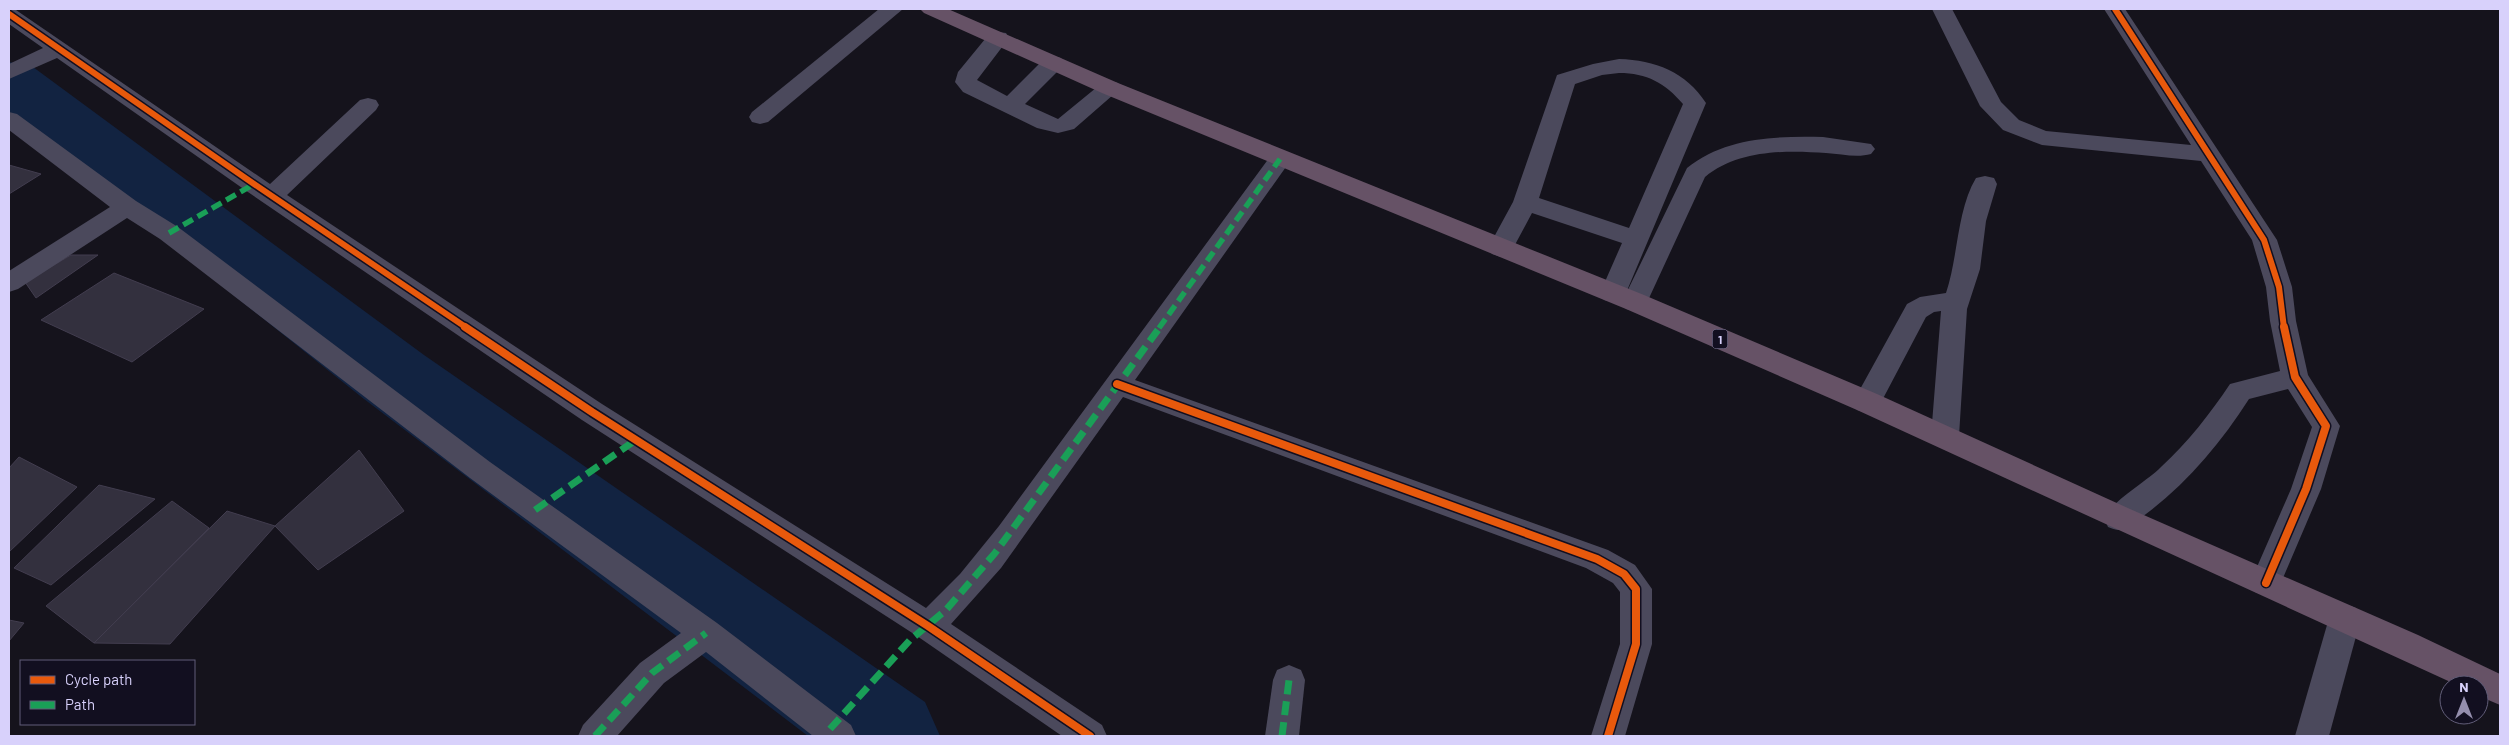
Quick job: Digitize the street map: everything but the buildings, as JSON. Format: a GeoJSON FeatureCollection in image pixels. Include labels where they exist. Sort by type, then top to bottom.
{"type":"FeatureCollection","features":[{"type":"Feature","properties":{"kind":"highway","name":"1"},"geometry":{"type":"LineString","coordinates":[[931,9],[1110,88],[1624,298],[1867,402],[2500,690]]}},
{"type":"Feature","properties":{"kind":"street"},"geometry":{"type":"LineString","coordinates":[[760,117],[892,9]]}},
{"type":"Feature","properties":{"kind":"street"},"geometry":{"type":"LineString","coordinates":[[1942,9],[1991,106],[2011,125],[2042,138],[2210,154]]}},
{"type":"Feature","properties":{"kind":"street"},"geometry":{"type":"LineString","coordinates":[[2115,9],[2264,240],[2279,287],[2283,321],[2295,377],[2326,426],[2306,489],[2266,583]]}},
{"type":"Feature","properties":{"kind":"street"},"geometry":{"type":"LineString","coordinates":[[9,14],[48,53],[273,195],[592,412],[928,626],[1090,736]]}},
{"type":"Feature","properties":{"kind":"street"},"geometry":{"type":"LineString","coordinates":[[998,38],[966,77],[966,82],[971,87],[1045,122],[1058,126],[1066,124],[1110,88]]}},
{"type":"Feature","properties":{"kind":"street"},"geometry":{"type":"LineString","coordinates":[[9,72],[48,53]]}},
{"type":"Feature","properties":{"kind":"street"},"geometry":{"type":"LineString","coordinates":[[1011,106],[1053,63]]}},
{"type":"Feature","properties":{"kind":"street"},"geometry":{"type":"LineString","coordinates":[[1500,248],[1525,202],[1564,80],[1590,69],[1617,65],[1663,73],[1682,86],[1695,103],[1636,238],[1624,298]]}},
{"type":"Feature","properties":{"kind":"street"},"geometry":{"type":"LineString","coordinates":[[273,195],[368,106]]}},
{"type":"Feature","properties":{"kind":"street"},"geometry":{"type":"LineString","coordinates":[[9,120],[127,207],[169,233],[480,470],[706,633],[830,734]]}},
{"type":"Feature","properties":{"kind":"street"},"geometry":{"type":"LineString","coordinates":[[1624,298],[1695,173],[1703,164],[1735,152],[1756,148],[1835,145],[1863,149]]}},
{"type":"Feature","properties":{"kind":"street"},"geometry":{"type":"LineString","coordinates":[[928,626],[946,610],[995,553],[1280,159]]}},
{"type":"Feature","properties":{"kind":"street"},"geometry":{"type":"LineString","coordinates":[[1945,436],[1956,303],[1967,269],[1974,221],[1985,184]]}},
{"type":"Feature","properties":{"kind":"street"},"geometry":{"type":"LineString","coordinates":[[1525,202],[1636,238]]}},
{"type":"Feature","properties":{"kind":"street"},"geometry":{"type":"LineString","coordinates":[[9,283],[127,207]]}},
{"type":"Feature","properties":{"kind":"street"},"geometry":{"type":"LineString","coordinates":[[1867,402],[1916,311],[1922,305],[1940,301],[1956,303]]}},
{"type":"Feature","properties":{"kind":"street"},"geometry":{"type":"LineString","coordinates":[[2119,518],[2150,497],[2189,461],[2240,390],[2295,377]]}},
{"type":"Feature","properties":{"kind":"street"},"geometry":{"type":"LineString","coordinates":[[1117,384],[1597,559],[1624,574],[1636,589],[1636,644],[1608,736]]}},
{"type":"Feature","properties":{"kind":"street"},"geometry":{"type":"LineString","coordinates":[[2310,736],[2345,618]]}},
{"type":"Feature","properties":{"kind":"street"},"geometry":{"type":"LineString","coordinates":[[595,736],[652,673],[706,633]]}},
{"type":"Feature","properties":{"kind":"street"},"geometry":{"type":"LineString","coordinates":[[1282,736],[1289,680]]}},
{"type":"Feature","properties":{"kind":"waterway"},"geometry":{"type":"LineString","coordinates":[[9,82],[394,377],[888,736]]}},
{"type":"Feature","properties":{"kind":"marked path"},"geometry":{"type":"LineString","coordinates":[[830,729],[910,640],[946,610],[995,553],[1280,159]]}},
{"type":"Feature","properties":{"kind":"marked path"},"geometry":{"type":"LineString","coordinates":[[169,233],[254,184]]}},
{"type":"Feature","properties":{"kind":"marked path"},"geometry":{"type":"LineString","coordinates":[[535,510],[637,439]]}},
{"type":"Feature","properties":{"kind":"marked path"},"geometry":{"type":"LineString","coordinates":[[595,736],[652,673],[706,633]]}},
{"type":"Feature","properties":{"kind":"marked path"},"geometry":{"type":"LineString","coordinates":[[1282,736],[1289,680]]}},
{"type":"Feature","properties":{"kind":"cycle path"},"geometry":{"type":"LineString","coordinates":[[2115,9],[2264,240],[2279,287],[2283,321],[2295,377],[2326,426],[2306,489],[2266,583]]}},
{"type":"Feature","properties":{"kind":"cycle path"},"geometry":{"type":"LineString","coordinates":[[9,14],[254,184],[592,412],[928,626],[1090,736]]}},
{"type":"Feature","properties":{"kind":"cycle path"},"geometry":{"type":"LineString","coordinates":[[1117,384],[1597,559],[1624,574],[1636,589],[1636,644],[1608,736]]}}]}
